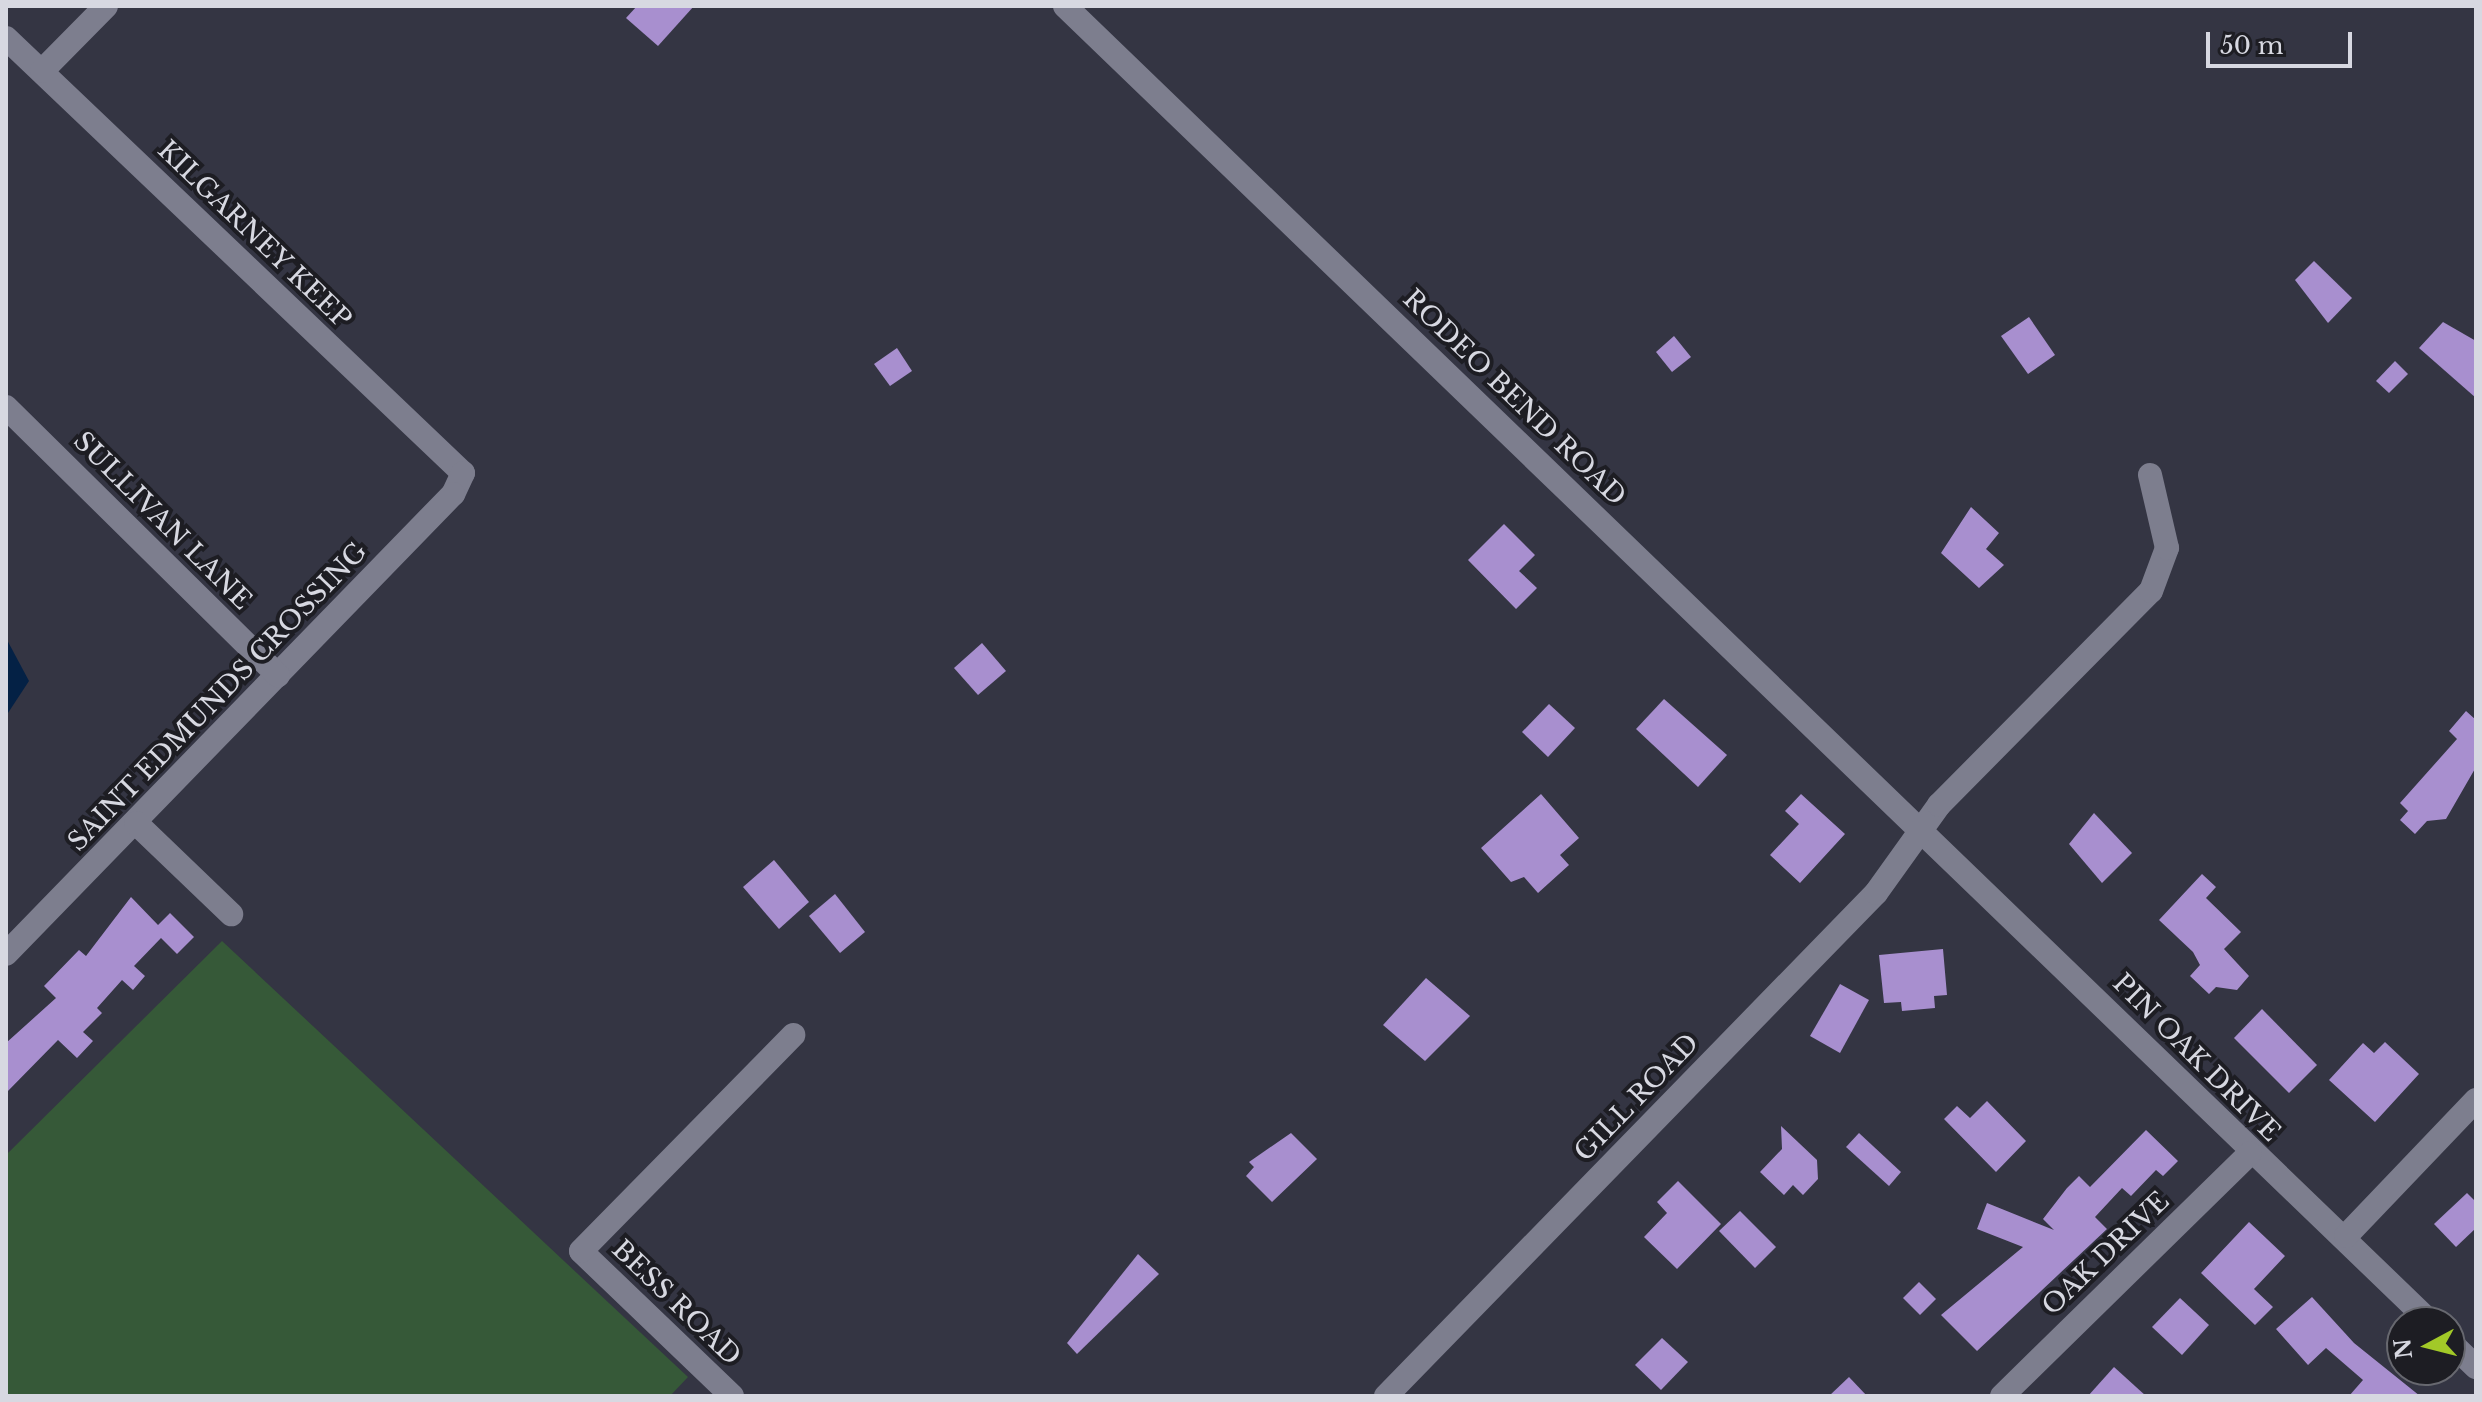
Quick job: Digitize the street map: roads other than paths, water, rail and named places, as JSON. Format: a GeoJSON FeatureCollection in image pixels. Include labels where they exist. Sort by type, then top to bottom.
{"type":"FeatureCollection","features":[{"type":"Feature","properties":{"kind":"street"},"geometry":{"type":"LineString","coordinates":[[42,71],[106,6]]}},
{"type":"Feature","properties":{"kind":"street","name":"RODEO BEND ROAD"},"geometry":{"type":"LineString","coordinates":[[1065,6],[1922,833]]}},
{"type":"Feature","properties":{"kind":"street","name":"KILGARNEY KEEP"},"geometry":{"type":"LineString","coordinates":[[6,38],[463,473]]}},
{"type":"Feature","properties":{"kind":"street","name":"SULLIVAN LANE"},"geometry":{"type":"LineString","coordinates":[[6,407],[278,675]]}},
{"type":"Feature","properties":{"kind":"street","name":"SAINT EDMUNDS CROSSING"},"geometry":{"type":"LineString","coordinates":[[6,954],[453,494],[463,473]]}},
{"type":"Feature","properties":{"kind":"street","name":"GILL ROAD"},"geometry":{"type":"LineString","coordinates":[[1386,1396],[1876,893],[1922,833],[1939,805],[2158,582],[2167,548],[2150,475]]}},
{"type":"Feature","properties":{"kind":"street"},"geometry":{"type":"LineString","coordinates":[[136,823],[231,914]]}},
{"type":"Feature","properties":{"kind":"street","name":"PIN OAK DRIVE"},"geometry":{"type":"LineString","coordinates":[[1922,833],[2250,1153],[2346,1236],[2414,1306]]}},
{"type":"Feature","properties":{"kind":"street","name":"BESS ROAD"},"geometry":{"type":"LineString","coordinates":[[732,1396],[581,1251],[793,1035]]}},
{"type":"Feature","properties":{"kind":"street"},"geometry":{"type":"LineString","coordinates":[[2346,1236],[2476,1100]]}},
{"type":"Feature","properties":{"kind":"street","name":"OAK DRIVE"},"geometry":{"type":"LineString","coordinates":[[2002,1396],[2250,1153]]}},
{"type":"Feature","properties":{"kind":"water"},"geometry":{"type":"Polygon","coordinates":[[[6,638],[29,681],[6,716],[6,638]]]}}]}
